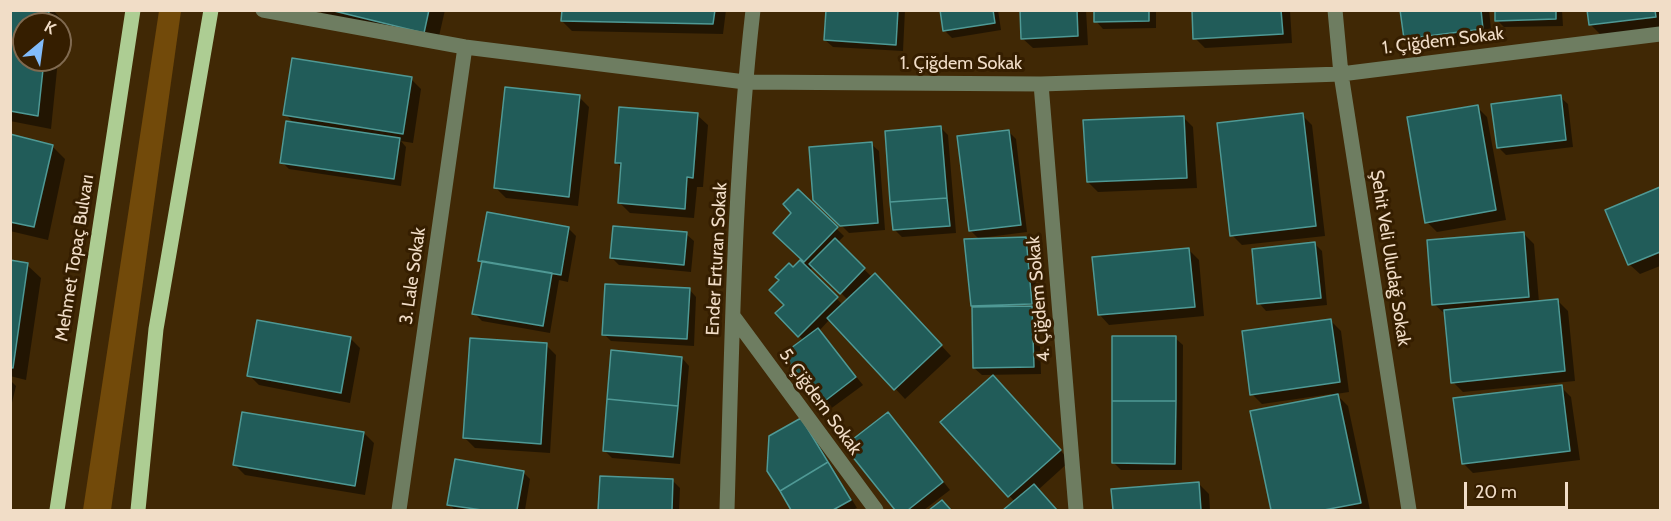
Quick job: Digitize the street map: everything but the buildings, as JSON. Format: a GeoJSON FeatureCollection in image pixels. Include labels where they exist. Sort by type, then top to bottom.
{"type":"FeatureCollection","features":[{"type":"Feature","properties":{"kind":"main road","name":"Mehmet Topaç Bulvarı"},"geometry":{"type":"LineString","coordinates":[[57,510],[133,10]]}},
{"type":"Feature","properties":{"kind":"main road"},"geometry":{"type":"LineString","coordinates":[[138,510],[156,329],[211,10]]}},
{"type":"Feature","properties":{"kind":"street","name":"1. Çiğdem Sokak"},"geometry":{"type":"LineString","coordinates":[[263,10],[465,47],[745,82],[1041,84],[1341,74],[1660,34]]}},
{"type":"Feature","properties":{"kind":"street","name":"Ender Erturan Sokak"},"geometry":{"type":"LineString","coordinates":[[727,510],[733,316],[745,82],[753,10]]}},
{"type":"Feature","properties":{"kind":"street","name":"Şehit Veli Uludağ Sokak"},"geometry":{"type":"LineString","coordinates":[[1335,10],[1341,74],[1409,510]]}},
{"type":"Feature","properties":{"kind":"street","name":"3. Lale Sokak"},"geometry":{"type":"LineString","coordinates":[[399,510],[465,47]]}},
{"type":"Feature","properties":{"kind":"street","name":"4. Çiğdem Sokak"},"geometry":{"type":"LineString","coordinates":[[1041,84],[1076,510]]}},
{"type":"Feature","properties":{"kind":"street","name":"5. Çiğdem Sokak"},"geometry":{"type":"LineString","coordinates":[[733,316],[876,510]]}},
{"type":"Feature","properties":{"kind":"shaded area"},"geometry":{"type":"Polygon","coordinates":[[[159,11],[181,11],[111,510],[83,510],[159,11]]]}}]}
